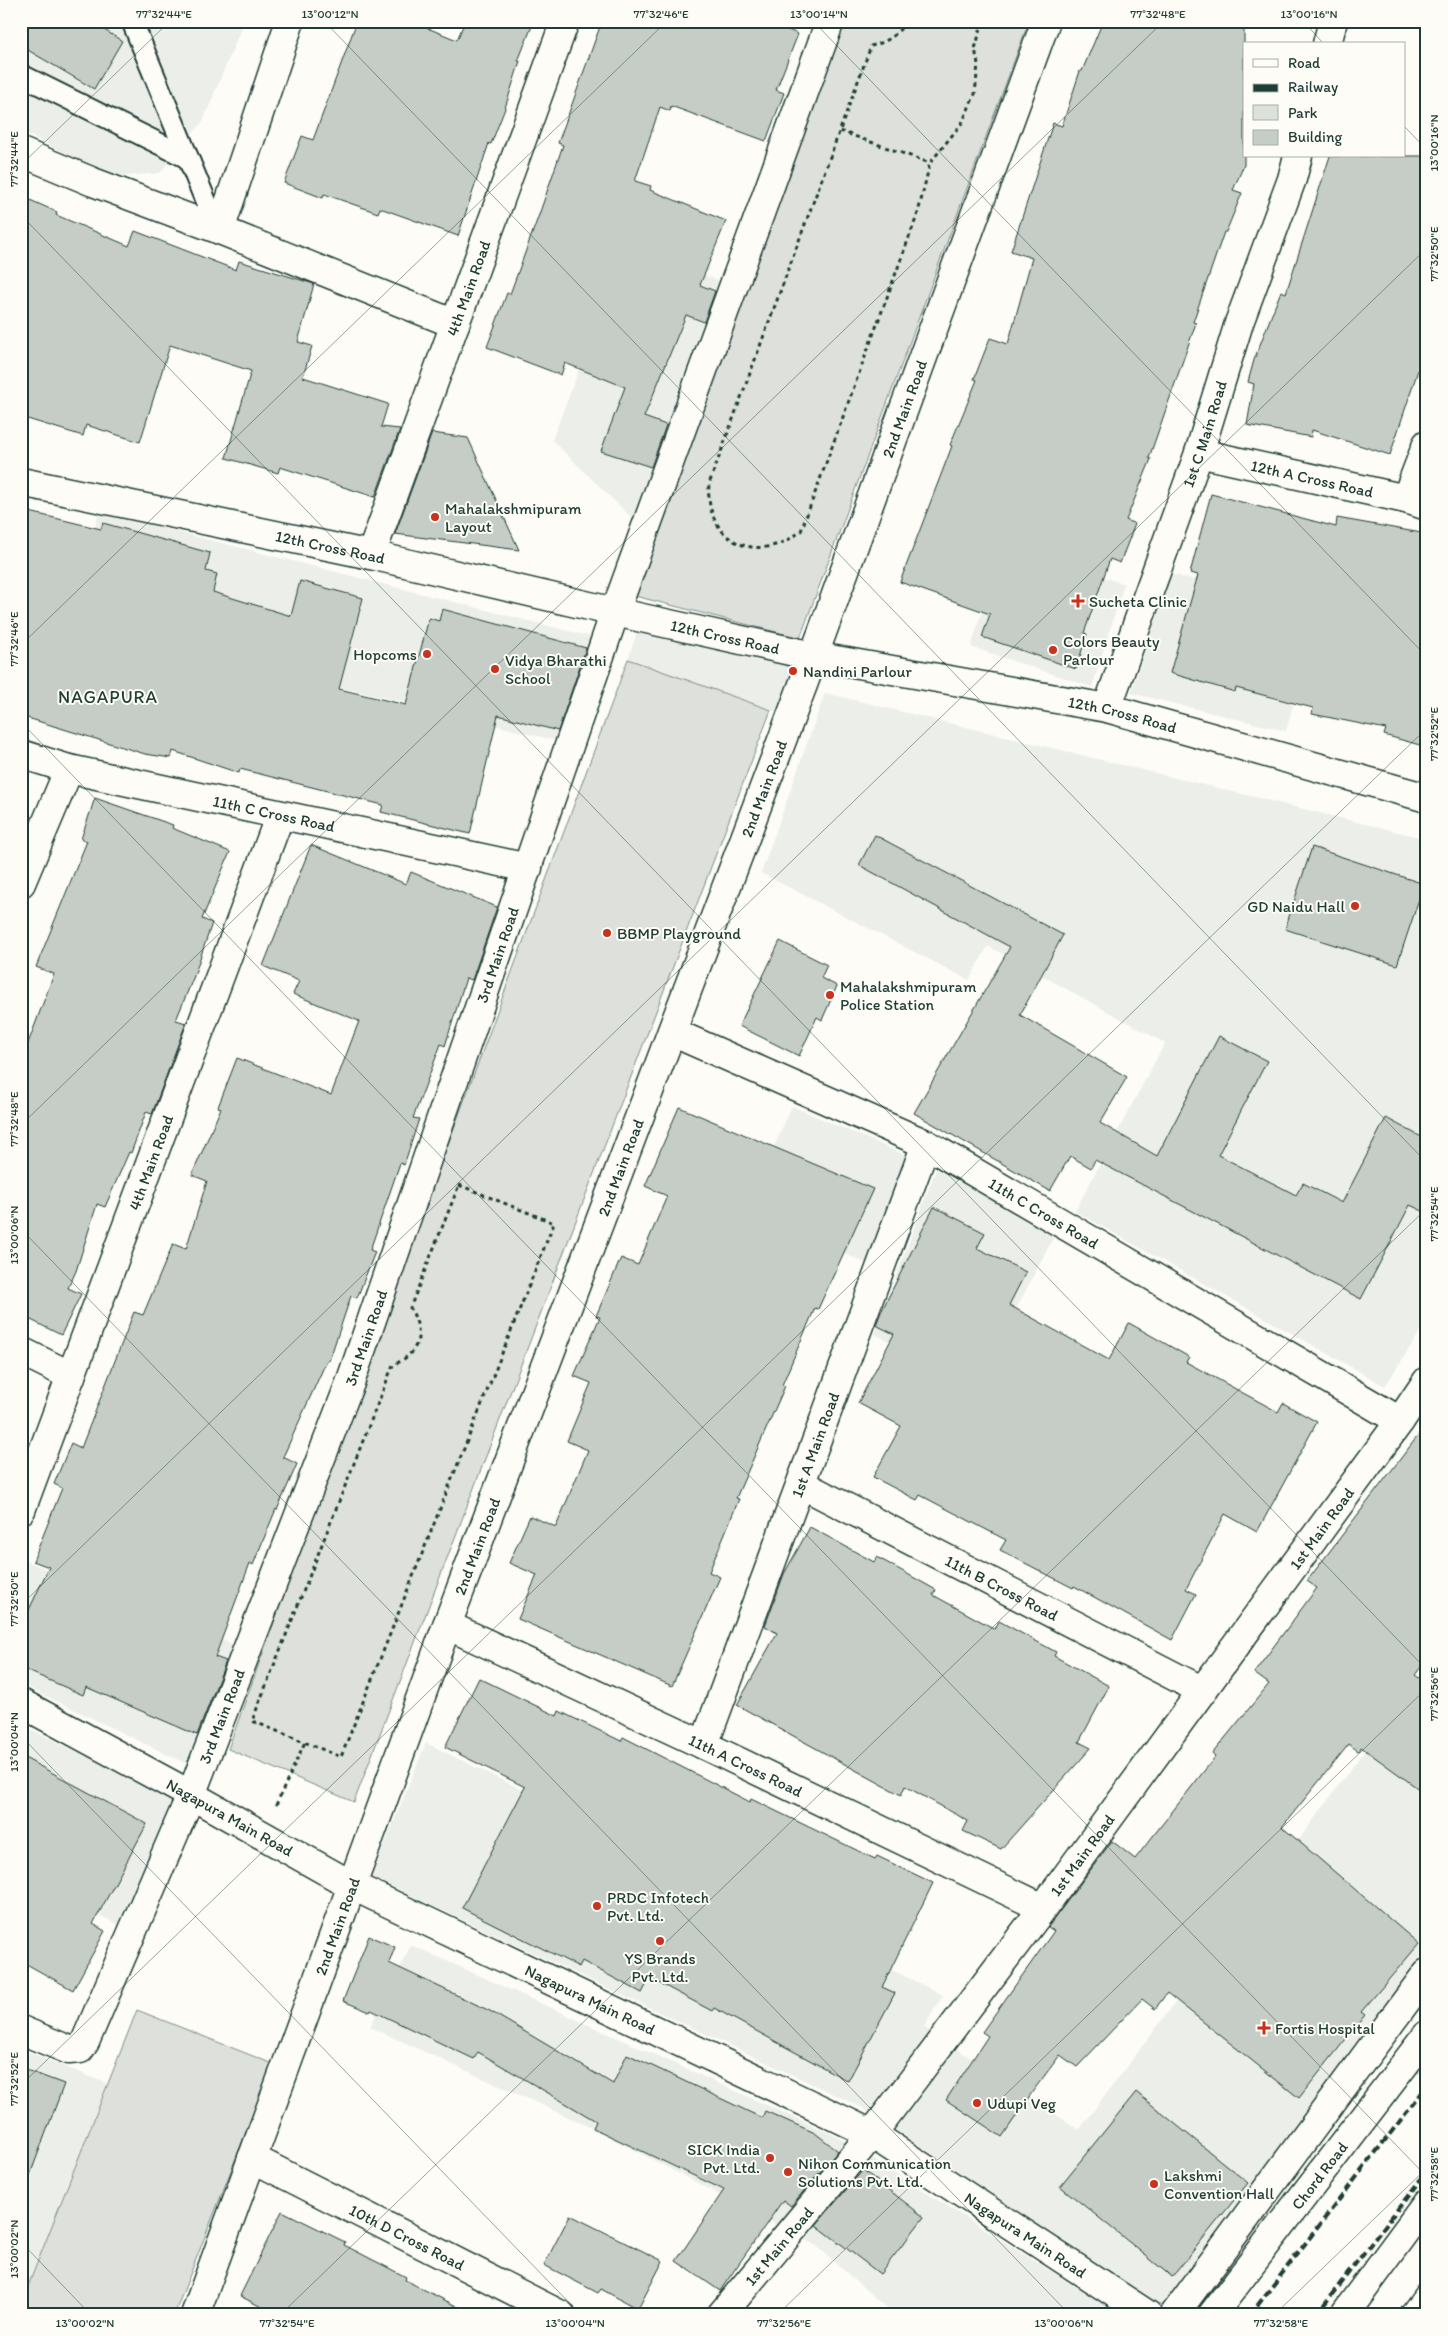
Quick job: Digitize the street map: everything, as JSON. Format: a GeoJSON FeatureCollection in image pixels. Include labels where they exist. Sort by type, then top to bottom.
{"type":"FeatureCollection","features":[{"type":"Feature","properties":{"kind":"street"},"geometry":{"type":"LineString","coordinates":[[220,230],[290,21]]}},
{"type":"Feature","properties":{"kind":"street","name":"4th Main Road"},"geometry":{"type":"LineString","coordinates":[[371,555],[565,21]]}},
{"type":"Feature","properties":{"kind":"street","name":"3rd Main Road"},"geometry":{"type":"LineString","coordinates":[[21,2030],[69,2050],[80,2049],[85,2042],[191,1795],[350,1382],[615,612],[830,21]]}},
{"type":"Feature","properties":{"kind":"street","name":"2nd Main Road"},"geometry":{"type":"LineString","coordinates":[[195,2315],[447,1625],[813,656],[1046,21]]}},
{"type":"Feature","properties":{"kind":"street"},"geometry":{"type":"LineString","coordinates":[[1327,42],[1332,21]]}},
{"type":"Feature","properties":{"kind":"street"},"geometry":{"type":"LineString","coordinates":[[21,152],[455,324]]}},
{"type":"Feature","properties":{"kind":"street","name":"1st C Main Road"},"geometry":{"type":"LineString","coordinates":[[1107,708],[1199,453],[1239,322],[1292,179],[1297,158]]}},
{"type":"Feature","properties":{"kind":"street"},"geometry":{"type":"LineString","coordinates":[[1417,502],[1427,444]]}},
{"type":"Feature","properties":{"kind":"street","name":"12th A Cross Road"},"geometry":{"type":"LineString","coordinates":[[1199,453],[1417,502]]}},
{"type":"Feature","properties":{"kind":"street","name":"12th Cross Road"},"geometry":{"type":"LineString","coordinates":[[21,482],[371,555],[813,656],[1107,708],[1427,798]]}},
{"type":"Feature","properties":{"kind":"street","name":"11th C Cross Road"},"geometry":{"type":"LineString","coordinates":[[21,754],[69,769],[528,868]]}},
{"type":"Feature","properties":{"kind":"street"},"geometry":{"type":"LineString","coordinates":[[21,883],[69,769]]}},
{"type":"Feature","properties":{"kind":"street","name":"4th Main Road"},"geometry":{"type":"LineString","coordinates":[[21,1510],[280,815]]}},
{"type":"Feature","properties":{"kind":"street","name":"11th C Cross Road"},"geometry":{"type":"LineString","coordinates":[[672,1032],[926,1144],[1400,1421]]}},
{"type":"Feature","properties":{"kind":"street","name":"1st A Main Road"},"geometry":{"type":"LineString","coordinates":[[704,1745],[926,1144]]}},
{"type":"Feature","properties":{"kind":"street"},"geometry":{"type":"LineString","coordinates":[[21,1351],[71,1376]]}},
{"type":"Feature","properties":{"kind":"street","name":"1st Main Road"},"geometry":{"type":"LineString","coordinates":[[721,2315],[872,2134],[1043,1908],[1400,1421],[1427,1381]]}},
{"type":"Feature","properties":{"kind":"street","name":"11th B Cross Road"},"geometry":{"type":"LineString","coordinates":[[801,1484],[1203,1691]]}},
{"type":"Feature","properties":{"kind":"street","name":"11th A Cross Road"},"geometry":{"type":"LineString","coordinates":[[447,1625],[704,1745],[1043,1908]]}},
{"type":"Feature","properties":{"kind":"street","name":"Nagapura Main Road"},"geometry":{"type":"LineString","coordinates":[[21,1703],[353,1886],[872,2134],[1148,2315]]}},
{"type":"Feature","properties":{"kind":"street"},"geometry":{"type":"LineString","coordinates":[[1174,2315],[1427,1973]]}},
{"type":"Feature","properties":{"kind":"street","name":"Chord Road"},"geometry":{"type":"LineString","coordinates":[[1212,2315],[1427,2035]]}},
{"type":"Feature","properties":{"kind":"street","name":"10th D Cross Road"},"geometry":{"type":"LineString","coordinates":[[252,2158],[561,2315]]}},
{"type":"Feature","properties":{"kind":"street"},"geometry":{"type":"LineString","coordinates":[[1344,2315],[1427,2203]]}},
{"type":"Feature","properties":{"kind":"street"},"geometry":{"type":"LineString","coordinates":[[1414,2315],[1427,2297]]}},
{"type":"Feature","properties":{"kind":"lane"},"geometry":{"type":"LineString","coordinates":[[132,21],[209,209],[220,230]]}},
{"type":"Feature","properties":{"kind":"lane"},"geometry":{"type":"LineString","coordinates":[[21,74],[188,158]]}},
{"type":"Feature","properties":{"kind":"path"},"geometry":{"type":"LineString","coordinates":[[905,21],[896,35],[885,42],[871,46],[709,484],[708,500],[712,515],[720,529],[732,540],[747,546],[762,549],[776,547],[790,540],[801,531],[918,213],[930,163],[962,123],[975,94],[978,64],[975,49],[983,21]]}},
{"type":"Feature","properties":{"kind":"path"},"geometry":{"type":"LineString","coordinates":[[840,131],[930,163]]}},
{"type":"Feature","properties":{"kind":"path"},"geometry":{"type":"LineString","coordinates":[[459,1184],[554,1223],[342,1757],[304,1742],[252,1721],[393,1365],[403,1361],[412,1353],[418,1342],[419,1330],[410,1308],[459,1184]]}},
{"type":"Feature","properties":{"kind":"path"},"geometry":{"type":"LineString","coordinates":[[262,1835],[304,1742]]}},
{"type":"Feature","properties":{"kind":"shaded area"},"geometry":{"type":"Polygon","coordinates":[[[21,21],[244,21],[203,121],[160,173],[112,177],[21,131],[21,21]]]}},
{"type":"Feature","properties":{"kind":"shaded area"},"geometry":{"type":"Polygon","coordinates":[[[626,248],[723,282],[640,526],[552,440],[626,248]]]}},
{"type":"Feature","properties":{"kind":"shaded area"},"geometry":{"type":"Polygon","coordinates":[[[99,512],[592,637],[562,742],[399,701],[71,627],[99,512]]]}},
{"type":"Feature","properties":{"kind":"shaded area"},"geometry":{"type":"Polygon","coordinates":[[[1003,544],[1124,584],[1092,687],[971,647],[1003,544]]]}},
{"type":"Feature","properties":{"kind":"shaded area"},"geometry":{"type":"Polygon","coordinates":[[[1170,574],[1319,610],[1286,731],[1131,693],[1170,574]]]}},
{"type":"Feature","properties":{"kind":"shaded area"},"geometry":{"type":"Polygon","coordinates":[[[639,626],[800,664],[782,714],[628,659],[639,626]]]}},
{"type":"Feature","properties":{"kind":"shaded area"},"geometry":{"type":"Polygon","coordinates":[[[825,693],[1427,839],[1427,1321],[1385,1386],[1075,1211],[1165,1043],[988,946],[969,980],[761,873],[825,693]]]}},
{"type":"Feature","properties":{"kind":"shaded area"},"geometry":{"type":"Polygon","coordinates":[[[792,1106],[912,1158],[868,1264],[746,1210],[792,1106]]]}},
{"type":"Feature","properties":{"kind":"shaded area"},"geometry":{"type":"Polygon","coordinates":[[[936,1169],[1055,1234],[976,1386],[875,1334],[936,1169]]]}},
{"type":"Feature","properties":{"kind":"shaded area"},"geometry":{"type":"Polygon","coordinates":[[[21,1559],[234,1645],[191,1766],[21,1684],[21,1559]]]}},
{"type":"Feature","properties":{"kind":"shaded area"},"geometry":{"type":"Polygon","coordinates":[[[1427,1665],[1427,1949],[1162,2314],[1018,2211],[863,2108],[371,1877],[426,1743],[943,1995],[924,2027],[1079,2130],[1306,1830],[1427,1665]]]}},
{"type":"Feature","properties":{"kind":"shaded area"},"geometry":{"type":"Polygon","coordinates":[[[21,1725],[174,1798],[119,1925],[21,1875],[21,1725]]]}},
{"type":"Feature","properties":{"kind":"shaded area"},"geometry":{"type":"Polygon","coordinates":[[[411,1945],[838,2137],[1120,2315],[894,2315],[817,2246],[588,2126],[370,2027],[411,1945]]]}},
{"type":"Feature","properties":{"kind":"shaded area"},"geometry":{"type":"Polygon","coordinates":[[[21,2049],[108,2084],[21,2304],[21,2049]]]}},
{"type":"Feature","properties":{"kind":"green space"},"geometry":{"type":"Polygon","coordinates":[[[843,21],[1029,21],[800,638],[631,595],[843,21]]]}},
{"type":"Feature","properties":{"kind":"green space"},"geometry":{"type":"Polygon","coordinates":[[[628,659],[771,710],[354,1802],[228,1749],[444,1155],[628,659]]]}},
{"type":"Feature","properties":{"kind":"green space"},"geometry":{"type":"Polygon","coordinates":[[[137,2010],[273,2064],[174,2315],[21,2315],[21,2304],[137,2010]]]}},
{"type":"Feature","properties":{"kind":"building"},"geometry":{"type":"Polygon","coordinates":[[[21,21],[90,21],[122,41],[94,89],[21,46],[21,21]]]}},
{"type":"Feature","properties":{"kind":"building"},"geometry":{"type":"Polygon","coordinates":[[[357,21],[410,21],[457,40],[465,21],[534,21],[518,61],[520,61],[504,111],[491,144],[489,143],[458,236],[380,208],[378,213],[324,194],[323,198],[284,183],[302,136],[313,140],[357,21]]]}},
{"type":"Feature","properties":{"kind":"building"},"geometry":{"type":"Polygon","coordinates":[[[602,21],[766,21],[798,34],[776,90],[784,93],[766,141],[671,106],[670,111],[660,107],[635,181],[651,186],[650,190],[726,221],[700,285],[715,291],[704,322],[686,315],[644,417],[666,425],[651,467],[601,451],[625,387],[565,363],[561,375],[487,347],[507,293],[510,294],[540,212],[563,145],[558,143],[602,21]]]}},
{"type":"Feature","properties":{"kind":"building"},"geometry":{"type":"Polygon","coordinates":[[[1103,21],[1244,21],[1244,165],[1233,190],[1242,193],[1226,232],[1224,232],[1193,322],[1196,323],[1149,458],[1151,459],[1126,520],[1135,524],[1120,563],[1110,559],[1084,633],[1087,634],[1076,669],[982,637],[990,614],[900,582],[952,446],[950,445],[977,380],[974,379],[990,338],[1008,344],[1032,258],[1011,251],[1053,123],[1062,126],[1080,71],[1082,71],[1103,21]]]}},
{"type":"Feature","properties":{"kind":"building"},"geometry":{"type":"Polygon","coordinates":[[[1406,156],[1427,156],[1427,343],[1390,455],[1312,430],[1311,437],[1247,425],[1254,384],[1248,382],[1254,360],[1281,291],[1286,293],[1329,158],[1406,158],[1406,156]]]}},
{"type":"Feature","properties":{"kind":"building"},"geometry":{"type":"Polygon","coordinates":[[[21,196],[57,212],[56,215],[129,246],[135,231],[236,270],[239,261],[314,284],[298,342],[312,346],[303,377],[388,404],[381,427],[400,429],[375,497],[280,467],[278,473],[226,458],[251,371],[170,345],[140,442],[86,425],[83,436],[21,417],[21,196]]]}},
{"type":"Feature","properties":{"kind":"building"},"geometry":{"type":"Polygon","coordinates":[[[432,433],[468,438],[519,550],[395,534],[432,433]]]}},
{"type":"Feature","properties":{"kind":"building"},"geometry":{"type":"Polygon","coordinates":[[[1211,494],[1336,527],[1337,518],[1427,534],[1427,747],[1384,735],[1386,729],[1312,714],[1313,708],[1236,688],[1235,692],[1170,673],[1198,575],[1190,573],[1211,494]]]}},
{"type":"Feature","properties":{"kind":"building"},"geometry":{"type":"Polygon","coordinates":[[[21,510],[101,529],[103,523],[210,553],[206,571],[217,574],[213,592],[291,616],[300,581],[363,598],[339,689],[406,705],[429,618],[439,621],[442,609],[586,648],[558,731],[498,715],[470,834],[381,812],[383,805],[240,769],[239,773],[173,751],[171,758],[145,754],[21,716],[21,510]]]}},
{"type":"Feature","properties":{"kind":"building"},"geometry":{"type":"Polygon","coordinates":[[[95,798],[173,825],[172,828],[230,852],[202,919],[212,923],[194,976],[176,1020],[186,1023],[152,1114],[146,1112],[131,1153],[129,1152],[105,1207],[97,1204],[76,1271],[68,1288],[81,1294],[61,1335],[21,1315],[21,1062],[54,974],[36,967],[87,841],[81,839],[95,798]]]}},
{"type":"Feature","properties":{"kind":"building"},"geometry":{"type":"Polygon","coordinates":[[[875,835],[1063,935],[1020,1015],[1127,1077],[1100,1123],[1157,1156],[1219,1036],[1267,1061],[1218,1155],[1296,1195],[1303,1183],[1342,1203],[1386,1118],[1427,1140],[1427,1213],[1410,1205],[1361,1299],[1095,1160],[1091,1168],[1070,1156],[1050,1191],[914,1113],[1010,947],[859,865],[875,835]]]}},
{"type":"Feature","properties":{"kind":"building"},"geometry":{"type":"Polygon","coordinates":[[[311,845],[406,884],[411,872],[497,907],[472,980],[466,978],[445,1046],[441,1044],[413,1118],[419,1119],[404,1165],[400,1163],[370,1250],[375,1252],[357,1298],[351,1296],[329,1361],[327,1360],[283,1457],[297,1464],[253,1565],[250,1563],[215,1657],[226,1661],[197,1735],[86,1687],[83,1695],[21,1668],[21,1627],[49,1567],[33,1561],[62,1488],[54,1484],[71,1443],[81,1448],[134,1312],[143,1315],[173,1244],[186,1249],[207,1181],[192,1175],[221,1108],[218,1107],[237,1058],[331,1095],[359,1021],[293,994],[299,981],[263,966],[311,845]]]}},
{"type":"Feature","properties":{"kind":"building","name":"GD Naidu Hall"},"geometry":{"type":"Polygon","coordinates":[[[1312,847],[1424,884],[1397,965],[1285,929],[1312,847]]]}},
{"type":"Feature","properties":{"kind":"building"},"geometry":{"type":"Polygon","coordinates":[[[780,941],[827,965],[821,978],[837,986],[822,1020],[817,1017],[799,1056],[739,1026],[780,941]]]}},
{"type":"Feature","properties":{"kind":"building"},"geometry":{"type":"Polygon","coordinates":[[[679,1107],[873,1189],[818,1309],[815,1308],[782,1385],[785,1386],[736,1498],[739,1499],[709,1572],[720,1577],[672,1686],[518,1619],[537,1575],[509,1563],[530,1516],[556,1527],[588,1450],[567,1441],[591,1383],[574,1376],[600,1317],[596,1316],[621,1258],[638,1265],[667,1196],[645,1186],[679,1107]]]}},
{"type":"Feature","properties":{"kind":"building"},"geometry":{"type":"Polygon","coordinates":[[[934,1207],[985,1233],[977,1248],[1026,1272],[1009,1305],[1109,1360],[1129,1323],[1189,1357],[1186,1362],[1278,1412],[1283,1403],[1317,1422],[1257,1532],[1225,1514],[1186,1589],[1196,1594],[1172,1640],[1074,1586],[1073,1588],[1000,1550],[1006,1540],[920,1495],[917,1500],[873,1477],[901,1426],[858,1403],[894,1334],[876,1325],[881,1312],[934,1207]]]}},
{"type":"Feature","properties":{"kind":"building"},"geometry":{"type":"Polygon","coordinates":[[[1427,1424],[1427,1659],[1415,1675],[1427,1684],[1427,1795],[1361,1747],[1358,1751],[1349,1744],[1282,1827],[1419,1944],[1361,2012],[1365,2015],[1299,2098],[1167,1993],[1155,2009],[1142,1999],[1077,2067],[1060,2055],[1002,2137],[946,2100],[988,2036],[982,2032],[1054,1931],[1048,1927],[1112,1841],[1135,1859],[1215,1757],[1212,1754],[1269,1684],[1254,1673],[1317,1588],[1307,1581],[1427,1424]]]}},
{"type":"Feature","properties":{"kind":"building"},"geometry":{"type":"Polygon","coordinates":[[[810,1527],[874,1562],[877,1557],[936,1590],[933,1595],[995,1629],[999,1621],[1056,1652],[1054,1656],[1109,1686],[1079,1742],[1091,1748],[1001,1849],[963,1831],[968,1821],[905,1786],[901,1795],[737,1705],[777,1633],[765,1626],[784,1574],[810,1527]]]}},
{"type":"Feature","properties":{"kind":"building"},"geometry":{"type":"Polygon","coordinates":[[[479,1678],[557,1716],[559,1711],[621,1741],[623,1737],[750,1802],[751,1799],[875,1859],[877,1856],[933,1883],[882,1987],[895,1993],[848,2081],[714,2008],[712,2011],[650,1978],[642,1993],[582,1961],[579,1967],[462,1908],[525,1787],[445,1747],[479,1678]]]}},
{"type":"Feature","properties":{"kind":"building"},"geometry":{"type":"Polygon","coordinates":[[[21,1756],[147,1824],[93,1924],[105,1931],[73,1990],[21,1961],[21,1756]]]}},
{"type":"Feature","properties":{"kind":"building"},"geometry":{"type":"Polygon","coordinates":[[[369,1936],[395,1947],[389,1963],[490,2011],[613,2084],[627,2054],[762,2118],[765,2111],[815,2133],[838,2151],[791,2206],[783,2200],[720,2291],[676,2261],[724,2190],[593,2128],[596,2121],[478,2052],[474,2059],[371,2010],[370,2012],[343,2001],[369,1936]]]}},
{"type":"Feature","properties":{"kind":"building"},"geometry":{"type":"Polygon","coordinates":[[[21,2068],[64,2084],[24,2191],[21,2191],[21,2068]]]}},
{"type":"Feature","properties":{"kind":"building","name":"Lakshmi Convention Hall"},"geometry":{"type":"Polygon","coordinates":[[[1136,2092],[1248,2183],[1172,2277],[1060,2186],[1136,2092]]]}},
{"type":"Feature","properties":{"kind":"building"},"geometry":{"type":"Polygon","coordinates":[[[863,2170],[924,2217],[880,2274],[816,2225],[863,2170]]]}},
{"type":"Feature","properties":{"kind":"building"},"geometry":{"type":"Polygon","coordinates":[[[282,2211],[345,2242],[344,2245],[406,2277],[405,2280],[474,2315],[277,2315],[240,2296],[282,2211]]]}},
{"type":"Feature","properties":{"kind":"building"},"geometry":{"type":"Polygon","coordinates":[[[570,2215],[663,2261],[638,2309],[601,2289],[598,2293],[544,2265],[570,2215]]]}},
{"type":"Feature","properties":{"kind":"railway"},"geometry":{"type":"LineString","coordinates":[[1250,2315],[1427,2086]]}},
{"type":"Feature","properties":{"kind":"railway"},"geometry":{"type":"LineString","coordinates":[[1316,2315],[1427,2171]]}},
{"type":"Feature","properties":{"kind":"place","name":"Mahalakshmipuram Layout"},"geometry":{"type":"Point","coordinates":[435,517]}},
{"type":"Feature","properties":{"kind":"place","name":"Sucheta Clinic"},"geometry":{"type":"Point","coordinates":[1078,601]}},
{"type":"Feature","properties":{"kind":"place","name":"Colors Beauty Parlour"},"geometry":{"type":"Point","coordinates":[1053,650]}},
{"type":"Feature","properties":{"kind":"place","name":"Hopcoms"},"geometry":{"type":"Point","coordinates":[427,654]}},
{"type":"Feature","properties":{"kind":"place","name":"Vidya Bharathi School"},"geometry":{"type":"Point","coordinates":[495,669]}},
{"type":"Feature","properties":{"kind":"place","name":"Nandini Parlour"},"geometry":{"type":"Point","coordinates":[793,671]}},
{"type":"Feature","properties":{"kind":"place","name":"GD Naidu Hall"},"geometry":{"type":"Point","coordinates":[1355,906]}},
{"type":"Feature","properties":{"kind":"place","name":"BBMP Playground"},"geometry":{"type":"Point","coordinates":[607,933]}},
{"type":"Feature","properties":{"kind":"place","name":"Mahalakshmipuram Police Station"},"geometry":{"type":"Point","coordinates":[830,995]}},
{"type":"Feature","properties":{"kind":"place","name":"PRDC Infotech Pvt. Ltd."},"geometry":{"type":"Point","coordinates":[597,1906]}},
{"type":"Feature","properties":{"kind":"place","name":"YS Brands Pvt. Ltd."},"geometry":{"type":"Point","coordinates":[660,1941]}},
{"type":"Feature","properties":{"kind":"place","name":"Fortis Hospital"},"geometry":{"type":"Point","coordinates":[1264,2028]}},
{"type":"Feature","properties":{"kind":"place","name":"Udupi Veg"},"geometry":{"type":"Point","coordinates":[977,2103]}},
{"type":"Feature","properties":{"kind":"place","name":"SICK India Pvt. Ltd."},"geometry":{"type":"Point","coordinates":[770,2158]}},
{"type":"Feature","properties":{"kind":"place","name":"Nihon Communication Solutions Pvt. Ltd."},"geometry":{"type":"Point","coordinates":[788,2172]}},
{"type":"Feature","properties":{"kind":"place","name":"Lakshmi Convention Hall"},"geometry":{"type":"Point","coordinates":[1154,2184]}},
{"type":"Feature","properties":{"kind":"district","name":"NAGAPURA"},"geometry":{"type":"Point","coordinates":[108,697]}}]}
